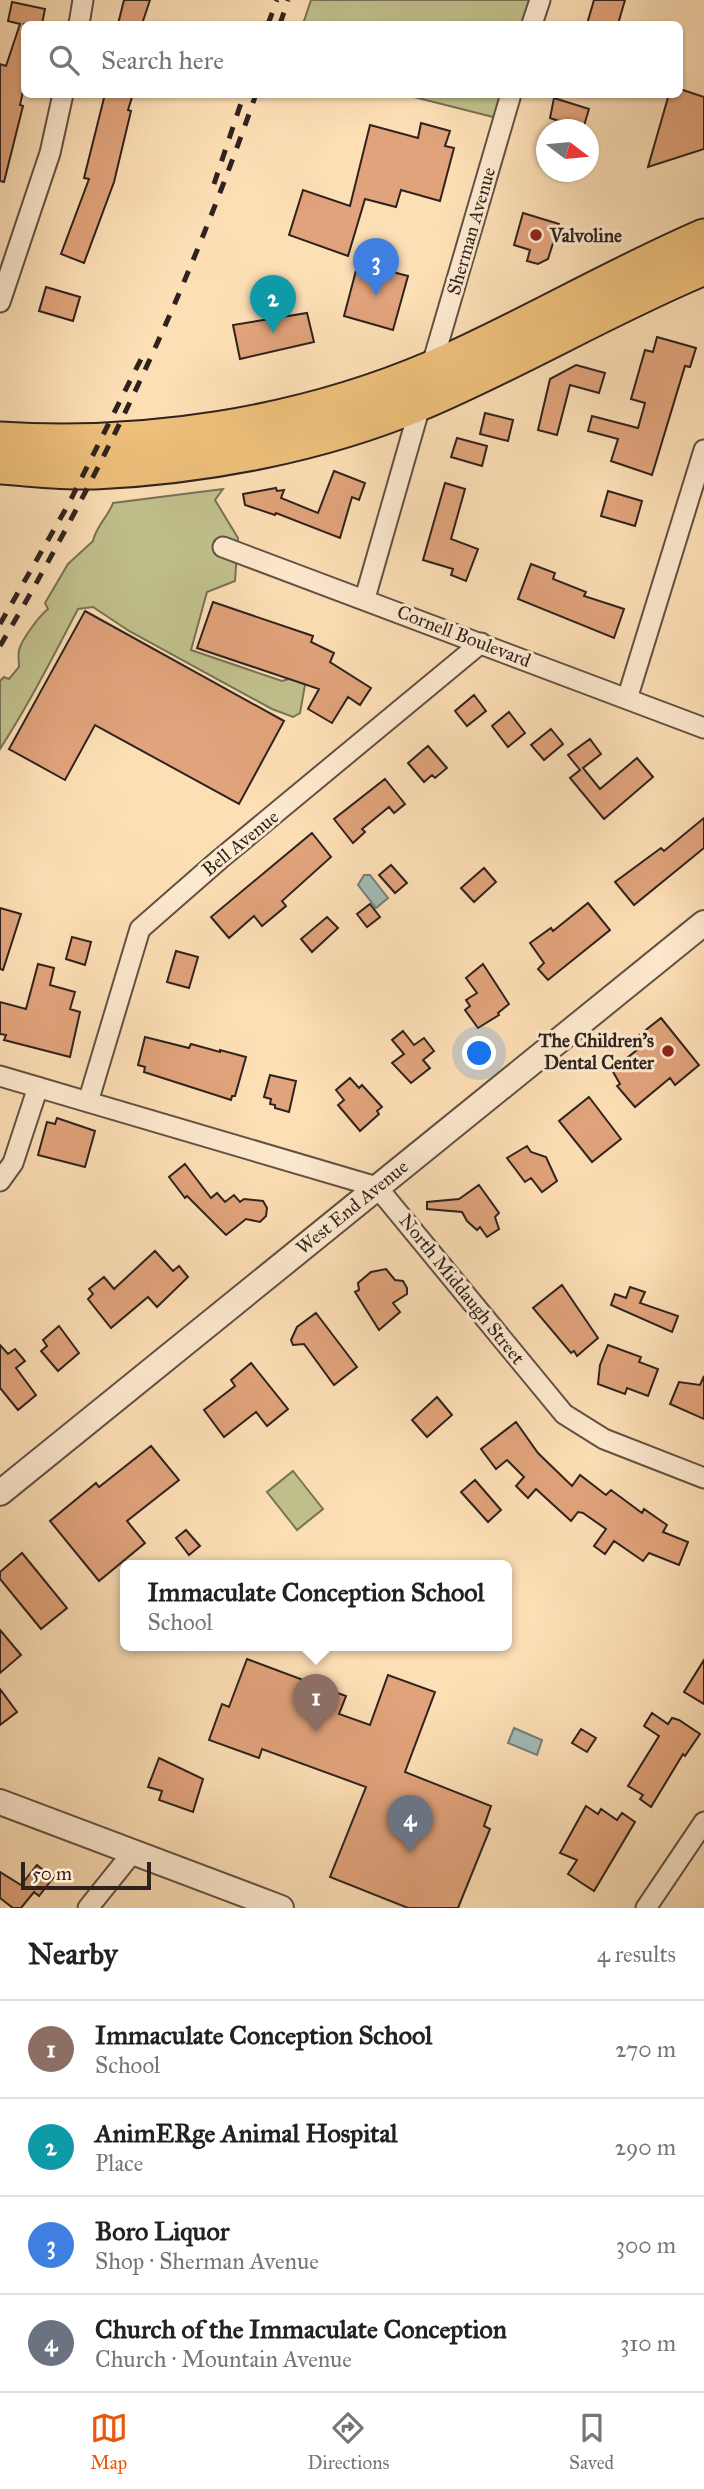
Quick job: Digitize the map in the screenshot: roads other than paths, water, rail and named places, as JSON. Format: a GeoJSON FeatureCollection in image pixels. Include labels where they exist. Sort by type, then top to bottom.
{"type":"FeatureCollection","features":[{"type":"Feature","properties":{"kind":"highway"},"geometry":{"type":"LineString","coordinates":[[0,439],[108,440],[208,430],[320,406],[431,368],[704,236]]}},
{"type":"Feature","properties":{"kind":"highway"},"geometry":{"type":"LineString","coordinates":[[0,467],[94,472],[224,457],[323,435],[421,403],[704,268]]}},
{"type":"Feature","properties":{"kind":"street"},"geometry":{"type":"LineString","coordinates":[[80,21],[83,0]]}},
{"type":"Feature","properties":{"kind":"street"},"geometry":{"type":"LineString","coordinates":[[533,21],[540,0]]}},
{"type":"Feature","properties":{"kind":"street"},"geometry":{"type":"LineString","coordinates":[[0,302],[50,153],[62,98]]}},
{"type":"Feature","properties":{"kind":"street","name":"Sherman Avenue"},"geometry":{"type":"LineString","coordinates":[[431,368],[510,98]]}},
{"type":"Feature","properties":{"kind":"street"},"geometry":{"type":"LineString","coordinates":[[365,598],[421,403]]}},
{"type":"Feature","properties":{"kind":"street"},"geometry":{"type":"LineString","coordinates":[[627,699],[704,450]]}},
{"type":"Feature","properties":{"kind":"street","name":"Cornell Boulevard"},"geometry":{"type":"LineString","coordinates":[[223,547],[365,598],[704,729]]}},
{"type":"Feature","properties":{"kind":"street","name":"Bell Avenue"},"geometry":{"type":"LineString","coordinates":[[88,1102],[140,929],[220,859],[481,643]]}},
{"type":"Feature","properties":{"kind":"street","name":"West End Avenue"},"geometry":{"type":"LineString","coordinates":[[0,1493],[704,923]]}},
{"type":"Feature","properties":{"kind":"street"},"geometry":{"type":"LineString","coordinates":[[0,1076],[377,1187]]}},
{"type":"Feature","properties":{"kind":"street"},"geometry":{"type":"LineString","coordinates":[[0,1181],[13,1163],[38,1087]]}},
{"type":"Feature","properties":{"kind":"street","name":"North Middaugh Street"},"geometry":{"type":"LineString","coordinates":[[377,1187],[564,1414],[604,1439],[704,1478]]}},
{"type":"Feature","properties":{"kind":"street"},"geometry":{"type":"LineString","coordinates":[[0,1802],[281,1908]]}},
{"type":"Feature","properties":{"kind":"street"},"geometry":{"type":"LineString","coordinates":[[646,1908],[704,1822]]}},
{"type":"Feature","properties":{"kind":"street"},"geometry":{"type":"LineString","coordinates":[[88,1908],[133,1852]]}},
{"type":"Feature","properties":{"kind":"water"},"geometry":{"type":"Polygon","coordinates":[[[364,875],[370,875],[388,898],[376,908],[358,885],[364,875]]]}},
{"type":"Feature","properties":{"kind":"water"},"geometry":{"type":"Polygon","coordinates":[[[514,1728],[542,1740],[537,1755],[508,1743],[514,1728]]]}},
{"type":"Feature","properties":{"kind":"railway"},"geometry":{"type":"LineString","coordinates":[[269,21],[277,0]]}},
{"type":"Feature","properties":{"kind":"railway"},"geometry":{"type":"LineString","coordinates":[[281,21],[288,0]]}},
{"type":"Feature","properties":{"kind":"railway"},"geometry":{"type":"LineString","coordinates":[[214,184],[243,98]]}},
{"type":"Feature","properties":{"kind":"railway"},"geometry":{"type":"LineString","coordinates":[[0,646],[74,513],[142,377],[202,237],[255,98]]}},
{"type":"Feature","properties":{"kind":"railway"},"geometry":{"type":"LineString","coordinates":[[0,624],[68,505],[143,355]]}},
{"type":"Feature","properties":{"kind":"place","name":"Valvoline"},"geometry":{"type":"Point","coordinates":[536,235]}},
{"type":"Feature","properties":{"kind":"place","name":"Boro Liquor"},"geometry":{"type":"Point","coordinates":[376,296]}},
{"type":"Feature","properties":{"kind":"place","name":"AnimERge Animal Hospital"},"geometry":{"type":"Point","coordinates":[273,333]}},
{"type":"Feature","properties":{"kind":"place","name":"The Children's Dental Center"},"geometry":{"type":"Point","coordinates":[668,1051]}},
{"type":"Feature","properties":{"kind":"place","name":"Immaculate Conception School"},"geometry":{"type":"Point","coordinates":[316,1732]}},
{"type":"Feature","properties":{"kind":"place","name":"Church of the Immaculate Conception"},"geometry":{"type":"Point","coordinates":[410,1853]}}]}
